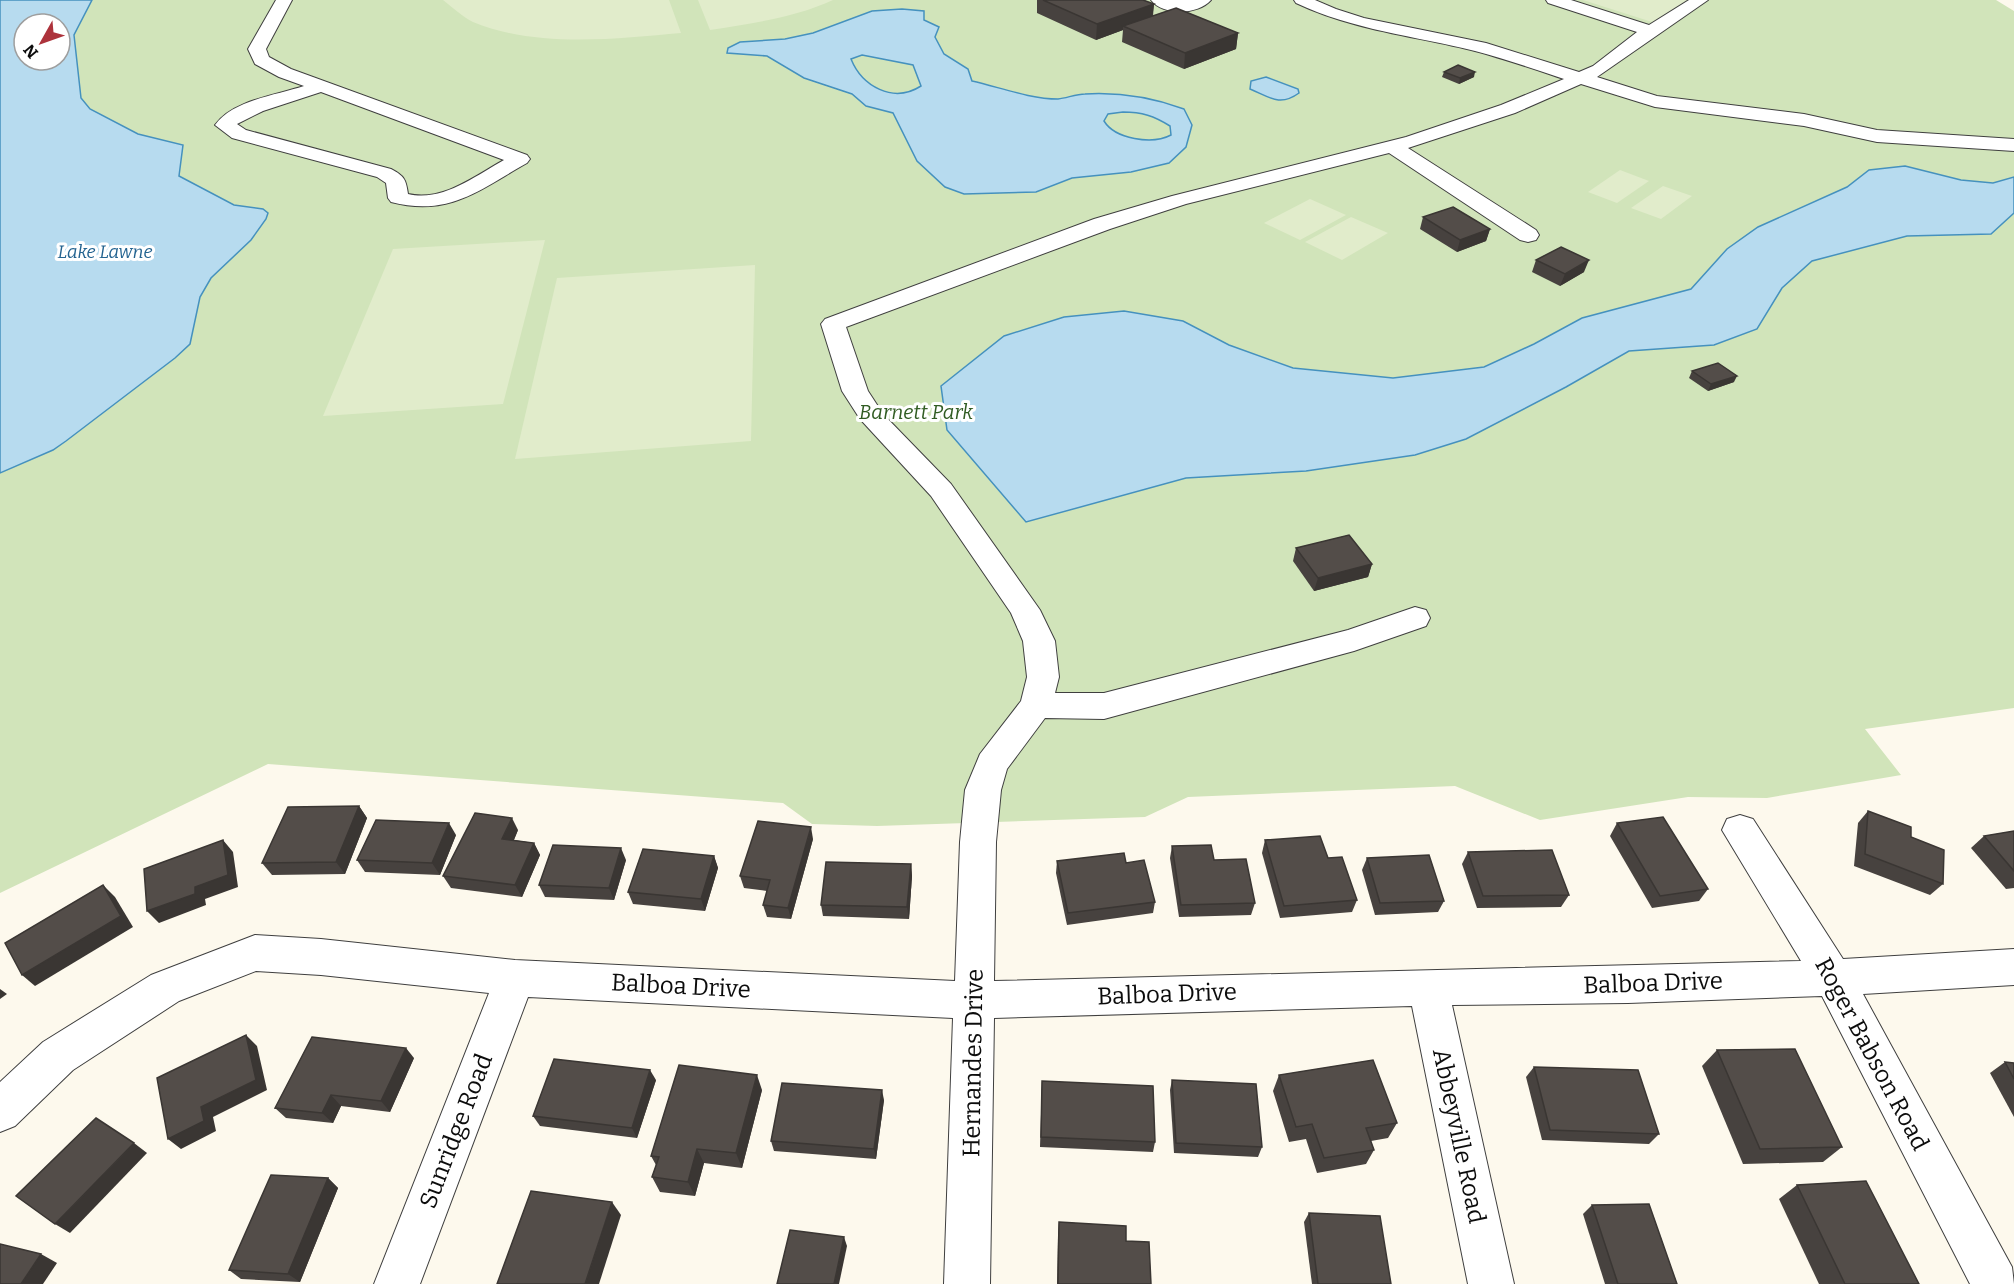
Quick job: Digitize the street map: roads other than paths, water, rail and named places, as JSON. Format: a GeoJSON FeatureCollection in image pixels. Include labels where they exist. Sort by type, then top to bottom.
{"type":"FeatureCollection","features":[{"type":"Feature","properties":{"kind":"street"},"geometry":{"type":"LineString","coordinates":[[284,0],[257,49],[261,60],[285,73],[321,86],[520,159],[455,195],[425,202],[407,201],[398,198],[396,180],[384,173],[239,134],[225,124],[231,118],[246,111],[321,86]]}},
{"type":"Feature","properties":{"kind":"street"},"geometry":{"type":"LineString","coordinates":[[1159,0],[1172,6],[1185,6],[1203,0]]}},
{"type":"Feature","properties":{"kind":"street"},"geometry":{"type":"LineString","coordinates":[[1302,0],[1330,13],[1361,22],[1480,47],[1655,101],[1804,120],[1877,136],[2014,145]]}},
{"type":"Feature","properties":{"kind":"street"},"geometry":{"type":"LineString","coordinates":[[1554,0],[1650,31]]}},
{"type":"Feature","properties":{"kind":"street"},"geometry":{"type":"LineString","coordinates":[[1415,618],[1354,640],[1104,706],[1036,705],[1043,677],[1039,641],[1025,610],[941,490],[873,419],[855,391],[833,324],[1113,221],[1179,200],[1393,147],[1465,125],[1581,77],[1617,58],[1650,31],[1700,0]]}},
{"type":"Feature","properties":{"kind":"street"},"geometry":{"type":"LineString","coordinates":[[1617,21],[1637,12]]}},
{"type":"Feature","properties":{"kind":"street"},"geometry":{"type":"LineString","coordinates":[[1393,147],[1528,235]]}},
{"type":"Feature","properties":{"kind":"street","name":"Hernandes Drive"},"geometry":{"type":"LineString","coordinates":[[967,1284],[978,842],[984,790],[992,764],[1036,705]]}},
{"type":"Feature","properties":{"kind":"street","name":"Roger Babson Road"},"geometry":{"type":"LineString","coordinates":[[1740,830],[1833,978],[1995,1284]]}},
{"type":"Feature","properties":{"kind":"street","name":"Balboa Drive"},"geometry":{"type":"LineString","coordinates":[[0,1111],[58,1056],[165,988],[255,953],[321,957],[515,978],[974,1000],[1428,987],[1628,985],[1833,978],[2014,967]]}},
{"type":"Feature","properties":{"kind":"street","name":"Sunridge Road"},"geometry":{"type":"LineString","coordinates":[[397,1284],[515,978]]}},
{"type":"Feature","properties":{"kind":"street","name":"Abbeyville Road"},"geometry":{"type":"LineString","coordinates":[[1428,987],[1491,1284]]}},
{"type":"Feature","properties":{"kind":"water","name":"Lake Lawne"},"geometry":{"type":"Polygon","coordinates":[[[0,0],[92,0],[74,35],[81,98],[90,109],[138,134],[183,145],[179,176],[234,205],[263,209],[268,213],[251,240],[211,278],[200,297],[190,344],[175,358],[53,450],[0,473],[0,0]]]}},
{"type":"Feature","properties":{"kind":"water"},"geometry":{"type":"Polygon","coordinates":[[[902,9],[924,11],[924,20],[939,27],[935,37],[944,54],[968,69],[972,81],[1047,98],[1058,99],[1085,94],[1123,95],[1147,98],[1184,109],[1192,125],[1186,147],[1169,163],[1131,172],[1072,178],[1036,192],[964,194],[945,187],[917,161],[893,113],[866,106],[852,94],[804,78],[767,56],[727,53],[728,48],[740,42],[785,39],[813,33],[872,11],[902,9]],[[862,55],[851,59],[856,69],[871,84],[880,89],[900,93],[921,86],[913,65],[862,55]],[[1123,112],[1108,114],[1104,121],[1116,132],[1144,140],[1154,140],[1171,135],[1170,126],[1159,120],[1148,115],[1123,112]]]}},
{"type":"Feature","properties":{"kind":"water"},"geometry":{"type":"Polygon","coordinates":[[[1266,77],[1298,89],[1299,93],[1280,100],[1250,89],[1251,81],[1266,77]]]}},
{"type":"Feature","properties":{"kind":"water"},"geometry":{"type":"Polygon","coordinates":[[[1905,166],[1961,180],[1993,183],[2014,177],[2014,213],[1991,234],[1907,236],[1812,261],[1782,288],[1757,329],[1714,345],[1629,351],[1466,439],[1415,455],[1306,471],[1186,478],[1026,522],[947,430],[941,386],[1004,336],[1064,317],[1124,311],[1183,321],[1229,345],[1293,368],[1393,378],[1484,367],[1582,318],[1691,289],[1727,249],[1758,227],[1847,187],[1869,170],[1905,166]]]}},
{"type":"Feature","properties":{"kind":"park label","name":"Barnett Park"},"geometry":{"type":"Point","coordinates":[916,412]}}]}
